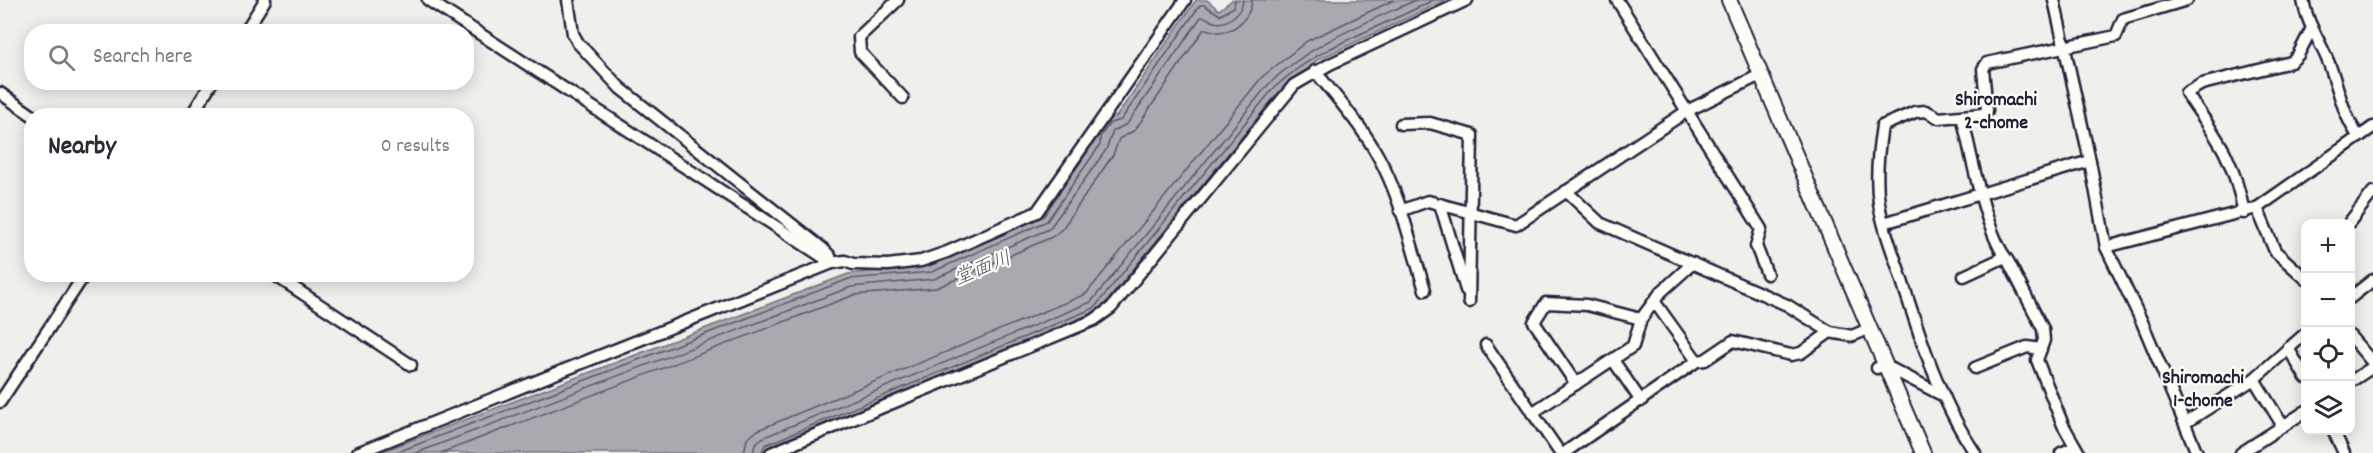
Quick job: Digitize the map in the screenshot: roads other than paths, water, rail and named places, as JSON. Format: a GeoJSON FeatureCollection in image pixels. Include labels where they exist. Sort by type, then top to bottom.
{"type":"FeatureCollection","features":[{"type":"Feature","properties":{"kind":"street"},"geometry":{"type":"LineString","coordinates":[[250,24],[265,0]]}},
{"type":"Feature","properties":{"kind":"street"},"geometry":{"type":"LineString","coordinates":[[428,0],[465,24]]}},
{"type":"Feature","properties":{"kind":"street"},"geometry":{"type":"LineString","coordinates":[[568,0],[573,34],[590,59],[620,88],[823,249],[830,255],[832,263]]}},
{"type":"Feature","properties":{"kind":"street"},"geometry":{"type":"LineString","coordinates":[[898,0],[859,37],[858,43],[860,52],[903,98]]}},
{"type":"Feature","properties":{"kind":"street"},"geometry":{"type":"LineString","coordinates":[[357,453],[832,263],[845,261],[854,264],[888,265],[921,261],[1037,212],[1185,0]]}},
{"type":"Feature","properties":{"kind":"street"},"geometry":{"type":"LineString","coordinates":[[771,453],[1101,316],[1111,308],[1294,85],[1315,71],[1467,0]]}},
{"type":"Feature","properties":{"kind":"street"},"geometry":{"type":"LineString","coordinates":[[1617,0],[1761,229],[1756,246],[1767,274]]}},
{"type":"Feature","properties":{"kind":"street"},"geometry":{"type":"LineString","coordinates":[[1720,0],[1756,77],[1880,366],[1913,453]]}},
{"type":"Feature","properties":{"kind":"street"},"geometry":{"type":"LineString","coordinates":[[1729,0],[1756,77]]}},
{"type":"Feature","properties":{"kind":"street"},"geometry":{"type":"LineString","coordinates":[[2054,0],[2090,161],[2106,247],[2142,322],[2197,453]]}},
{"type":"Feature","properties":{"kind":"street"},"geometry":{"type":"LineString","coordinates":[[1975,453],[1960,430],[1944,396],[1912,314],[1884,223],[1876,183],[1882,126],[1915,112],[1926,111],[1939,118],[1987,111],[1983,69],[1987,63],[2116,36],[2124,19],[2187,0]]}},
{"type":"Feature","properties":{"kind":"street"},"geometry":{"type":"LineString","coordinates":[[2303,0],[2312,28],[2331,69],[2341,106],[2359,137]]}},
{"type":"Feature","properties":{"kind":"street"},"geometry":{"type":"LineString","coordinates":[[2244,213],[2237,177],[2225,148],[2186,93],[2212,81],[2291,62],[2298,55],[2312,28]]}},
{"type":"Feature","properties":{"kind":"street"},"geometry":{"type":"LineString","coordinates":[[474,30],[832,263]]}},
{"type":"Feature","properties":{"kind":"street"},"geometry":{"type":"LineString","coordinates":[[1315,71],[1363,131],[1379,157],[1400,211],[1425,290]]}},
{"type":"Feature","properties":{"kind":"street"},"geometry":{"type":"LineString","coordinates":[[1400,211],[1428,201],[1516,225],[1688,111],[1756,77]]}},
{"type":"Feature","properties":{"kind":"street"},"geometry":{"type":"LineString","coordinates":[[196,108],[207,90]]}},
{"type":"Feature","properties":{"kind":"street"},"geometry":{"type":"LineString","coordinates":[[0,93],[24,110]]}},
{"type":"Feature","properties":{"kind":"street"},"geometry":{"type":"LineString","coordinates":[[1962,116],[1981,195],[2005,257],[2043,329],[2044,340],[2037,360],[2063,425],[2077,450],[2061,453]]}},
{"type":"Feature","properties":{"kind":"street"},"geometry":{"type":"LineString","coordinates":[[1401,124],[1430,123],[1472,135],[1469,302],[1440,204]]}},
{"type":"Feature","properties":{"kind":"street"},"geometry":{"type":"LineString","coordinates":[[2106,247],[2257,208],[2373,127]]}},
{"type":"Feature","properties":{"kind":"street"},"geometry":{"type":"LineString","coordinates":[[1884,223],[2090,161]]}},
{"type":"Feature","properties":{"kind":"street"},"geometry":{"type":"LineString","coordinates":[[1566,191],[1600,223],[1787,304],[1830,332],[1852,336],[1865,331]]}},
{"type":"Feature","properties":{"kind":"street"},"geometry":{"type":"LineString","coordinates":[[2352,219],[2373,192]]}},
{"type":"Feature","properties":{"kind":"street"},"geometry":{"type":"LineString","coordinates":[[2257,208],[2275,251],[2301,275]]}},
{"type":"Feature","properties":{"kind":"street"},"geometry":{"type":"LineString","coordinates":[[1964,276],[2005,257]]}},
{"type":"Feature","properties":{"kind":"street"},"geometry":{"type":"LineString","coordinates":[[1532,413],[1633,346],[1641,319],[1654,301],[1693,263]]}},
{"type":"Feature","properties":{"kind":"street"},"geometry":{"type":"LineString","coordinates":[[2355,293],[2373,280]]}},
{"type":"Feature","properties":{"kind":"street"},"geometry":{"type":"LineString","coordinates":[[0,402],[80,282]]}},
{"type":"Feature","properties":{"kind":"street"},"geometry":{"type":"LineString","coordinates":[[285,282],[411,365]]}},
{"type":"Feature","properties":{"kind":"street"},"geometry":{"type":"LineString","coordinates":[[1654,301],[1697,361]]}},
{"type":"Feature","properties":{"kind":"street"},"geometry":{"type":"LineString","coordinates":[[1576,384],[1534,322],[1546,303],[1587,305],[1641,319]]}},
{"type":"Feature","properties":{"kind":"street"},"geometry":{"type":"LineString","coordinates":[[1486,345],[1562,453],[1697,361],[1705,360],[1733,341],[1791,355],[1801,353],[1830,332]]}},
{"type":"Feature","properties":{"kind":"street"},"geometry":{"type":"LineString","coordinates":[[2185,423],[2254,379],[2301,337]]}},
{"type":"Feature","properties":{"kind":"street"},"geometry":{"type":"LineString","coordinates":[[2355,342],[2373,365],[2355,378]]}},
{"type":"Feature","properties":{"kind":"street"},"geometry":{"type":"LineString","coordinates":[[1975,368],[2027,347],[2041,349]]}},
{"type":"Feature","properties":{"kind":"street"},"geometry":{"type":"LineString","coordinates":[[2288,348],[2301,370]]}},
{"type":"Feature","properties":{"kind":"street"},"geometry":{"type":"LineString","coordinates":[[1612,360],[1641,401]]}},
{"type":"Feature","properties":{"kind":"street"},"geometry":{"type":"LineString","coordinates":[[1880,366],[1944,396]]}},
{"type":"Feature","properties":{"kind":"street"},"geometry":{"type":"LineString","coordinates":[[1880,366],[1923,453]]}},
{"type":"Feature","properties":{"kind":"street"},"geometry":{"type":"LineString","coordinates":[[2254,379],[2283,426]]}},
{"type":"Feature","properties":{"kind":"street"},"geometry":{"type":"LineString","coordinates":[[2241,453],[2301,414]]}},
{"type":"Feature","properties":{"kind":"street"},"geometry":{"type":"LineString","coordinates":[[2335,435],[2344,453]]}},
{"type":"Feature","properties":{"kind":"water","name":"堂面川"},"geometry":{"type":"Polygon","coordinates":[[[1196,0],[1207,0],[1219,10],[1232,0],[1446,0],[1317,60],[1277,94],[1097,313],[760,453],[378,453],[848,274],[930,266],[1044,216],[1095,141],[1093,137],[1109,113],[1116,117],[1196,0]]]}},
{"type":"Feature","properties":{"kind":"district","name":"Shiromachi 2-chome"},"geometry":{"type":"Point","coordinates":[1996,110]}},
{"type":"Feature","properties":{"kind":"district","name":"Shiromachi 1-chome"},"geometry":{"type":"Point","coordinates":[2203,388]}}]}
